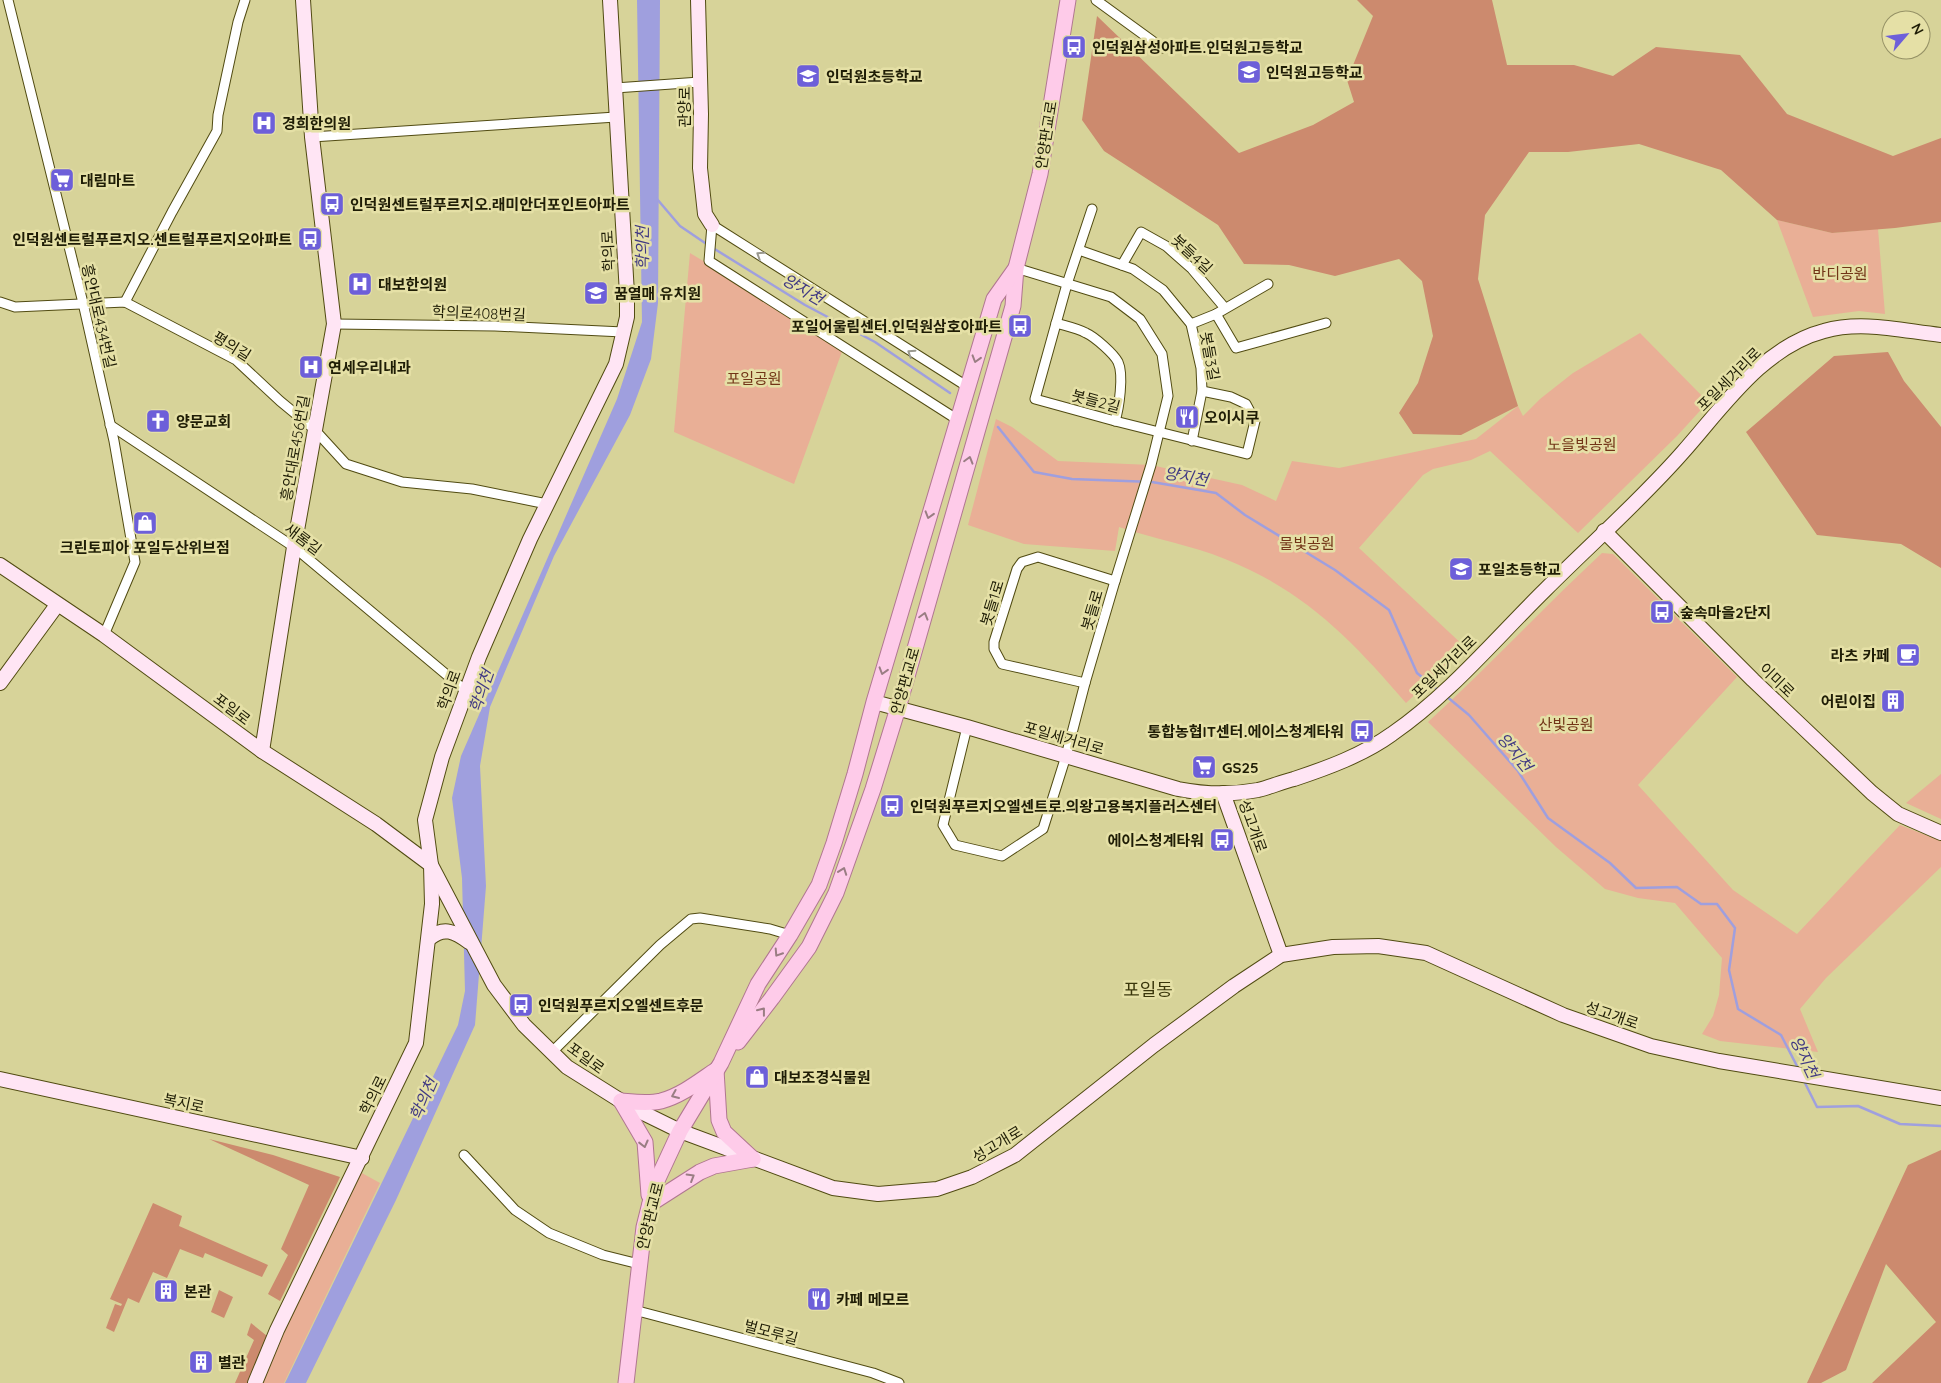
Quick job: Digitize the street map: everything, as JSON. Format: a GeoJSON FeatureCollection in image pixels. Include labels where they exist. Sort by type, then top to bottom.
{"type":"FeatureCollection","features":[{"type":"Feature","properties":{"kind":"main road","name":"안양판교로"},"geometry":{"type":"LineString","coordinates":[[626,1383],[644,1227],[654,1187],[680,1131],[719,1067],[772,998],[808,946],[836,893],[873,789],[1013,306],[1016,268],[1040,174],[1068,0]]}},
{"type":"Feature","properties":{"kind":"main road","name":"안양판교로"},"geometry":{"type":"LineString","coordinates":[[719,1067],[758,984],[790,935],[819,885],[855,774],[874,702],[994,299],[1016,268]]}},
{"type":"Feature","properties":{"kind":"main road"},"geometry":{"type":"LineString","coordinates":[[621,1101],[643,1103],[660,1101],[684,1091],[719,1067]]}},
{"type":"Feature","properties":{"kind":"main road"},"geometry":{"type":"LineString","coordinates":[[719,1067],[719,1120],[724,1132],[753,1159]]}},
{"type":"Feature","properties":{"kind":"main road"},"geometry":{"type":"LineString","coordinates":[[621,1101],[645,1142],[650,1204],[700,1172],[714,1166],[753,1159]]}},
{"type":"Feature","properties":{"kind":"street","name":"흥안대로434번길"},"geometry":{"type":"LineString","coordinates":[[8,0],[83,303],[110,425],[136,562],[104,635]]}},
{"type":"Feature","properties":{"kind":"street"},"geometry":{"type":"LineString","coordinates":[[125,302],[217,131],[220,106],[244,0]]}},
{"type":"Feature","properties":{"kind":"street","name":"흥안대로456번길"},"geometry":{"type":"LineString","coordinates":[[262,752],[294,547],[334,324],[312,137],[303,0]]}},
{"type":"Feature","properties":{"kind":"street","name":"학의로"},"geometry":{"type":"LineString","coordinates":[[255,1383],[277,1330],[362,1158],[416,1043],[433,935],[431,865],[426,820],[442,757],[479,656],[530,539],[616,364],[627,316],[627,294],[610,0]]}},
{"type":"Feature","properties":{"kind":"street","name":"관양로"},"geometry":{"type":"LineString","coordinates":[[698,0],[694,83],[700,168],[708,220]]}},
{"type":"Feature","properties":{"kind":"street"},"geometry":{"type":"LineString","coordinates":[[1096,0],[1162,48]]}},
{"type":"Feature","properties":{"kind":"street"},"geometry":{"type":"LineString","coordinates":[[615,88],[694,83]]}},
{"type":"Feature","properties":{"kind":"street"},"geometry":{"type":"LineString","coordinates":[[312,137],[616,117]]}},
{"type":"Feature","properties":{"kind":"street","name":"봇들2길"},"geometry":{"type":"LineString","coordinates":[[1092,208],[1067,284],[1035,399],[1247,454],[1255,421],[1246,404],[1231,397],[1202,391]]}},
{"type":"Feature","properties":{"kind":"street"},"geometry":{"type":"LineString","coordinates":[[708,220],[711,240],[709,261],[958,420]]}},
{"type":"Feature","properties":{"kind":"street"},"geometry":{"type":"LineString","coordinates":[[708,220],[968,388]]}},
{"type":"Feature","properties":{"kind":"street","name":"봇들4길"},"geometry":{"type":"LineString","coordinates":[[1122,265],[1141,232],[1166,246],[1192,269],[1224,308]]}},
{"type":"Feature","properties":{"kind":"street","name":"봇들3길"},"geometry":{"type":"LineString","coordinates":[[1079,250],[1133,269],[1163,290],[1191,324],[1201,368],[1202,391],[1192,441]]}},
{"type":"Feature","properties":{"kind":"street","name":"봇들로"},"geometry":{"type":"LineString","coordinates":[[967,727],[943,825],[955,845],[1002,856],[1043,829],[1148,475],[1168,396],[1162,354],[1140,319],[1111,297],[1016,268]]}},
{"type":"Feature","properties":{"kind":"street"},"geometry":{"type":"LineString","coordinates":[[1191,324],[1216,314],[1268,284]]}},
{"type":"Feature","properties":{"kind":"street","name":"평의길"},"geometry":{"type":"LineString","coordinates":[[0,302],[14,307],[125,302],[236,360],[280,402],[314,429],[346,464],[402,482],[472,489],[547,504]]}},
{"type":"Feature","properties":{"kind":"street"},"geometry":{"type":"LineString","coordinates":[[1216,314],[1236,348],[1326,322]]}},
{"type":"Feature","properties":{"kind":"street"},"geometry":{"type":"LineString","coordinates":[[1056,323],[1088,333],[1104,346],[1118,363],[1119,410],[1115,421]]}},
{"type":"Feature","properties":{"kind":"street","name":"학의로408번길"},"geometry":{"type":"LineString","coordinates":[[334,324],[495,326],[624,332]]}},
{"type":"Feature","properties":{"kind":"street","name":"포일세거리로"},"geometry":{"type":"LineString","coordinates":[[874,702],[967,727],[1178,789],[1204,794],[1257,790],[1306,775],[1368,749],[1391,735],[1441,693],[1662,475],[1768,360],[1793,343],[1824,331],[1860,325],[1941,335]]}},
{"type":"Feature","properties":{"kind":"street","name":"새롬길"},"geometry":{"type":"LineString","coordinates":[[110,425],[294,547],[466,691]]}},
{"type":"Feature","properties":{"kind":"street","name":"이미로"},"geometry":{"type":"LineString","coordinates":[[1604,531],[1753,680],[1872,793],[1898,814],[1941,833]]}},
{"type":"Feature","properties":{"kind":"street","name":"봇들1로"},"geometry":{"type":"LineString","coordinates":[[1085,683],[1002,664],[994,649],[994,642],[1017,569],[1022,562],[1038,557],[1115,581]]}},
{"type":"Feature","properties":{"kind":"street","name":"포일로"},"geometry":{"type":"LineString","coordinates":[[0,565],[104,635],[262,752],[376,824],[431,865],[470,943],[494,985],[524,1025],[567,1067],[621,1101],[680,1131]]}},
{"type":"Feature","properties":{"kind":"street"},"geometry":{"type":"LineString","coordinates":[[0,683],[57,605]]}},
{"type":"Feature","properties":{"kind":"street","name":"성고개로"},"geometry":{"type":"LineString","coordinates":[[1223,793],[1281,955]]}},
{"type":"Feature","properties":{"kind":"street"},"geometry":{"type":"LineString","coordinates":[[552,1052],[660,945],[691,919],[700,918],[770,929],[790,935]]}},
{"type":"Feature","properties":{"kind":"street"},"geometry":{"type":"LineString","coordinates":[[433,935],[445,931],[457,933],[470,943]]}},
{"type":"Feature","properties":{"kind":"street","name":"성고개로"},"geometry":{"type":"LineString","coordinates":[[680,1131],[832,1188],[878,1194],[937,1189],[972,1177],[1015,1155],[1154,1045],[1234,986],[1281,955],[1333,947],[1378,946],[1426,953],[1563,1014],[1651,1046],[1719,1061],[1941,1098]]}},
{"type":"Feature","properties":{"kind":"street","name":"복지로"},"geometry":{"type":"LineString","coordinates":[[0,1079],[362,1158]]}},
{"type":"Feature","properties":{"kind":"street"},"geometry":{"type":"LineString","coordinates":[[464,1154],[515,1210],[549,1233],[603,1255],[639,1264]]}},
{"type":"Feature","properties":{"kind":"street","name":"벌모루길"},"geometry":{"type":"LineString","coordinates":[[634,1310],[873,1373],[899,1383]]}},
{"type":"Feature","properties":{"kind":"green space","name":"반디공원"},"geometry":{"type":"Polygon","coordinates":[[[1777,220],[1832,233],[1878,229],[1885,314],[1859,311],[1813,317],[1777,220]]]}},
{"type":"Feature","properties":{"kind":"green space","name":"포일공원"},"geometry":{"type":"Polygon","coordinates":[[[690,253],[844,346],[794,484],[674,432],[690,253]]]}},
{"type":"Feature","properties":{"kind":"green space","name":"물빛공원"},"geometry":{"type":"Polygon","coordinates":[[[1640,333],[1708,402],[1677,436],[1578,533],[1490,451],[1471,460],[1433,469],[1423,475],[1359,548],[1465,647],[1406,703],[1366,658],[1325,619],[1279,586],[1225,559],[1119,527],[1115,551],[1024,544],[968,525],[996,419],[1012,427],[1058,461],[1151,465],[1242,485],[1276,501],[1292,461],[1339,468],[1476,439],[1518,406],[1523,416],[1540,399],[1573,373],[1640,333]]]}},
{"type":"Feature","properties":{"kind":"green space","name":"산빛공원"},"geometry":{"type":"Polygon","coordinates":[[[1602,553],[1613,554],[1737,677],[1638,785],[1733,890],[1797,934],[1900,825],[1941,841],[1941,867],[1826,978],[1800,1009],[1818,1052],[1720,1041],[1702,1034],[1713,1016],[1719,995],[1722,958],[1675,903],[1638,898],[1605,889],[1556,847],[1428,722],[1602,553]]]}},
{"type":"Feature","properties":{"kind":"green space"},"geometry":{"type":"Polygon","coordinates":[[[1941,774],[1941,819],[1906,803],[1941,774]]]}},
{"type":"Feature","properties":{"kind":"green space"},"geometry":{"type":"Polygon","coordinates":[[[360,1172],[380,1183],[284,1383],[260,1383],[281,1332],[360,1172]]]}},
{"type":"Feature","properties":{"kind":"shaded area"},"geometry":{"type":"Polygon","coordinates":[[[1357,0],[1492,0],[1507,65],[1574,65],[1613,76],[1656,47],[1740,55],[1787,114],[1893,156],[1941,138],[1941,222],[1832,233],[1777,220],[1721,170],[1639,144],[1568,152],[1529,152],[1485,215],[1478,279],[1518,406],[1461,435],[1413,434],[1399,413],[1418,383],[1433,336],[1422,281],[1399,259],[1335,276],[1289,265],[1244,264],[1218,225],[1104,151],[1082,120],[1097,16],[1239,153],[1313,125],[1354,102],[1347,80],[1373,16],[1357,0]]]}},
{"type":"Feature","properties":{"kind":"shaded area"},"geometry":{"type":"Polygon","coordinates":[[[1888,352],[1904,381],[1941,427],[1941,568],[1901,544],[1817,535],[1746,432],[1834,356],[1888,352]]]}},
{"type":"Feature","properties":{"kind":"shaded area"},"geometry":{"type":"Polygon","coordinates":[[[209,1139],[273,1155],[340,1177],[280,1301],[268,1294],[288,1255],[281,1249],[309,1185],[209,1139]]]}},
{"type":"Feature","properties":{"kind":"shaded area"},"geometry":{"type":"Polygon","coordinates":[[[1941,1150],[1941,1383],[1872,1383],[1936,1322],[1886,1264],[1846,1370],[1821,1383],[1807,1383],[1908,1165],[1941,1150]]]}},
{"type":"Feature","properties":{"kind":"shaded area"},"geometry":{"type":"Polygon","coordinates":[[[153,1203],[182,1216],[179,1226],[268,1265],[262,1277],[205,1253],[203,1258],[180,1249],[167,1278],[153,1272],[139,1303],[128,1298],[114,1332],[106,1328],[115,1304],[121,1306],[122,1304],[110,1299],[153,1203]]]}},
{"type":"Feature","properties":{"kind":"shaded area"},"geometry":{"type":"Polygon","coordinates":[[[219,1290],[233,1297],[224,1318],[211,1312],[219,1290]]]}},
{"type":"Feature","properties":{"kind":"shaded area"},"geometry":{"type":"Polygon","coordinates":[[[251,1323],[267,1336],[247,1383],[235,1383],[254,1340],[247,1335],[251,1323]]]}},
{"type":"Feature","properties":{"kind":"water","name":"학의천"},"geometry":{"type":"Polygon","coordinates":[[[637,0],[660,0],[658,303],[651,359],[630,415],[554,556],[490,707],[480,766],[486,886],[475,1025],[396,1200],[306,1383],[285,1383],[458,1025],[465,991],[462,878],[452,798],[461,756],[617,399],[642,322],[637,0]]]}},
{"type":"Feature","properties":{"kind":"waterway","name":"양지천"},"geometry":{"type":"LineString","coordinates":[[657,199],[680,226],[708,245]]}},
{"type":"Feature","properties":{"kind":"waterway","name":"양지천"},"geometry":{"type":"LineString","coordinates":[[713,248],[805,305],[875,342],[950,393]]}},
{"type":"Feature","properties":{"kind":"waterway","name":"양지천"},"geometry":{"type":"LineString","coordinates":[[998,427],[1034,472],[1072,479],[1152,482],[1216,493],[1245,515],[1335,570],[1389,610],[1417,673],[1439,691]]}},
{"type":"Feature","properties":{"kind":"waterway","name":"양지천"},"geometry":{"type":"LineString","coordinates":[[1446,696],[1469,715],[1518,771],[1548,818],[1610,863],[1636,888],[1677,887],[1701,904],[1717,904],[1735,928],[1729,970],[1738,1009],[1781,1035],[1799,1070]]}},
{"type":"Feature","properties":{"kind":"waterway","name":"양지천"},"geometry":{"type":"LineString","coordinates":[[1803,1079],[1817,1107],[1858,1106],[1900,1124],[1941,1126]]}},
{"type":"Feature","properties":{"kind":"place","name":"인덕원삼성아파트.인덕원고등학교"},"geometry":{"type":"Point","coordinates":[1074,47]}},
{"type":"Feature","properties":{"kind":"place","name":"인덕원고등학교"},"geometry":{"type":"Point","coordinates":[1249,72]}},
{"type":"Feature","properties":{"kind":"place","name":"인덕원초등학교"},"geometry":{"type":"Point","coordinates":[808,76]}},
{"type":"Feature","properties":{"kind":"place","name":"경희한의원"},"geometry":{"type":"Point","coordinates":[264,123]}},
{"type":"Feature","properties":{"kind":"place","name":"대림마트"},"geometry":{"type":"Point","coordinates":[62,180]}},
{"type":"Feature","properties":{"kind":"place","name":"인덕원센트럴푸르지오.래미안더포인트아파트"},"geometry":{"type":"Point","coordinates":[332,204]}},
{"type":"Feature","properties":{"kind":"place","name":"인덕원센트럴푸르지오.센트럴푸르지오아파트"},"geometry":{"type":"Point","coordinates":[310,239]}},
{"type":"Feature","properties":{"kind":"place","name":"대보한의원"},"geometry":{"type":"Point","coordinates":[360,284]}},
{"type":"Feature","properties":{"kind":"place","name":"꿈열매 유치원"},"geometry":{"type":"Point","coordinates":[596,293]}},
{"type":"Feature","properties":{"kind":"place","name":"포일어울림센터.인덕원삼호아파트"},"geometry":{"type":"Point","coordinates":[1020,326]}},
{"type":"Feature","properties":{"kind":"place","name":"연세우리내과"},"geometry":{"type":"Point","coordinates":[311,367]}},
{"type":"Feature","properties":{"kind":"place","name":"오이시쿠"},"geometry":{"type":"Point","coordinates":[1187,417]}},
{"type":"Feature","properties":{"kind":"place","name":"양문교회"},"geometry":{"type":"Point","coordinates":[158,421]}},
{"type":"Feature","properties":{"kind":"place","name":"크린토피아 포일두산위브점"},"geometry":{"type":"Point","coordinates":[145,523]}},
{"type":"Feature","properties":{"kind":"place","name":"포일초등학교"},"geometry":{"type":"Point","coordinates":[1461,569]}},
{"type":"Feature","properties":{"kind":"place","name":"숲속마을2단지"},"geometry":{"type":"Point","coordinates":[1662,612]}},
{"type":"Feature","properties":{"kind":"place","name":"라츠 카페"},"geometry":{"type":"Point","coordinates":[1908,655]}},
{"type":"Feature","properties":{"kind":"place","name":"어린이집"},"geometry":{"type":"Point","coordinates":[1893,701]}},
{"type":"Feature","properties":{"kind":"place","name":"통합농협IT센터.에이스청계타워"},"geometry":{"type":"Point","coordinates":[1362,731]}},
{"type":"Feature","properties":{"kind":"place","name":"GS25"},"geometry":{"type":"Point","coordinates":[1204,767]}},
{"type":"Feature","properties":{"kind":"place","name":"인덕원푸르지오엘센트로.의왕고용복지플러스센터"},"geometry":{"type":"Point","coordinates":[892,806]}},
{"type":"Feature","properties":{"kind":"place","name":"에이스청계타워"},"geometry":{"type":"Point","coordinates":[1222,840]}},
{"type":"Feature","properties":{"kind":"place","name":"인덕원푸르지오엘센트후문"},"geometry":{"type":"Point","coordinates":[521,1005]}},
{"type":"Feature","properties":{"kind":"place","name":"대보조경식물원"},"geometry":{"type":"Point","coordinates":[757,1077]}},
{"type":"Feature","properties":{"kind":"place","name":"본관"},"geometry":{"type":"Point","coordinates":[166,1291]}},
{"type":"Feature","properties":{"kind":"place","name":"카페 메모르"},"geometry":{"type":"Point","coordinates":[819,1299]}},
{"type":"Feature","properties":{"kind":"place","name":"별관"},"geometry":{"type":"Point","coordinates":[201,1362]}},
{"type":"Feature","properties":{"kind":"district","name":"포일동"},"geometry":{"type":"Point","coordinates":[1148,989]}},
{"type":"Feature","properties":{"kind":"park label","name":"노을빛공원"},"geometry":{"type":"Point","coordinates":[1582,444]}}]}
